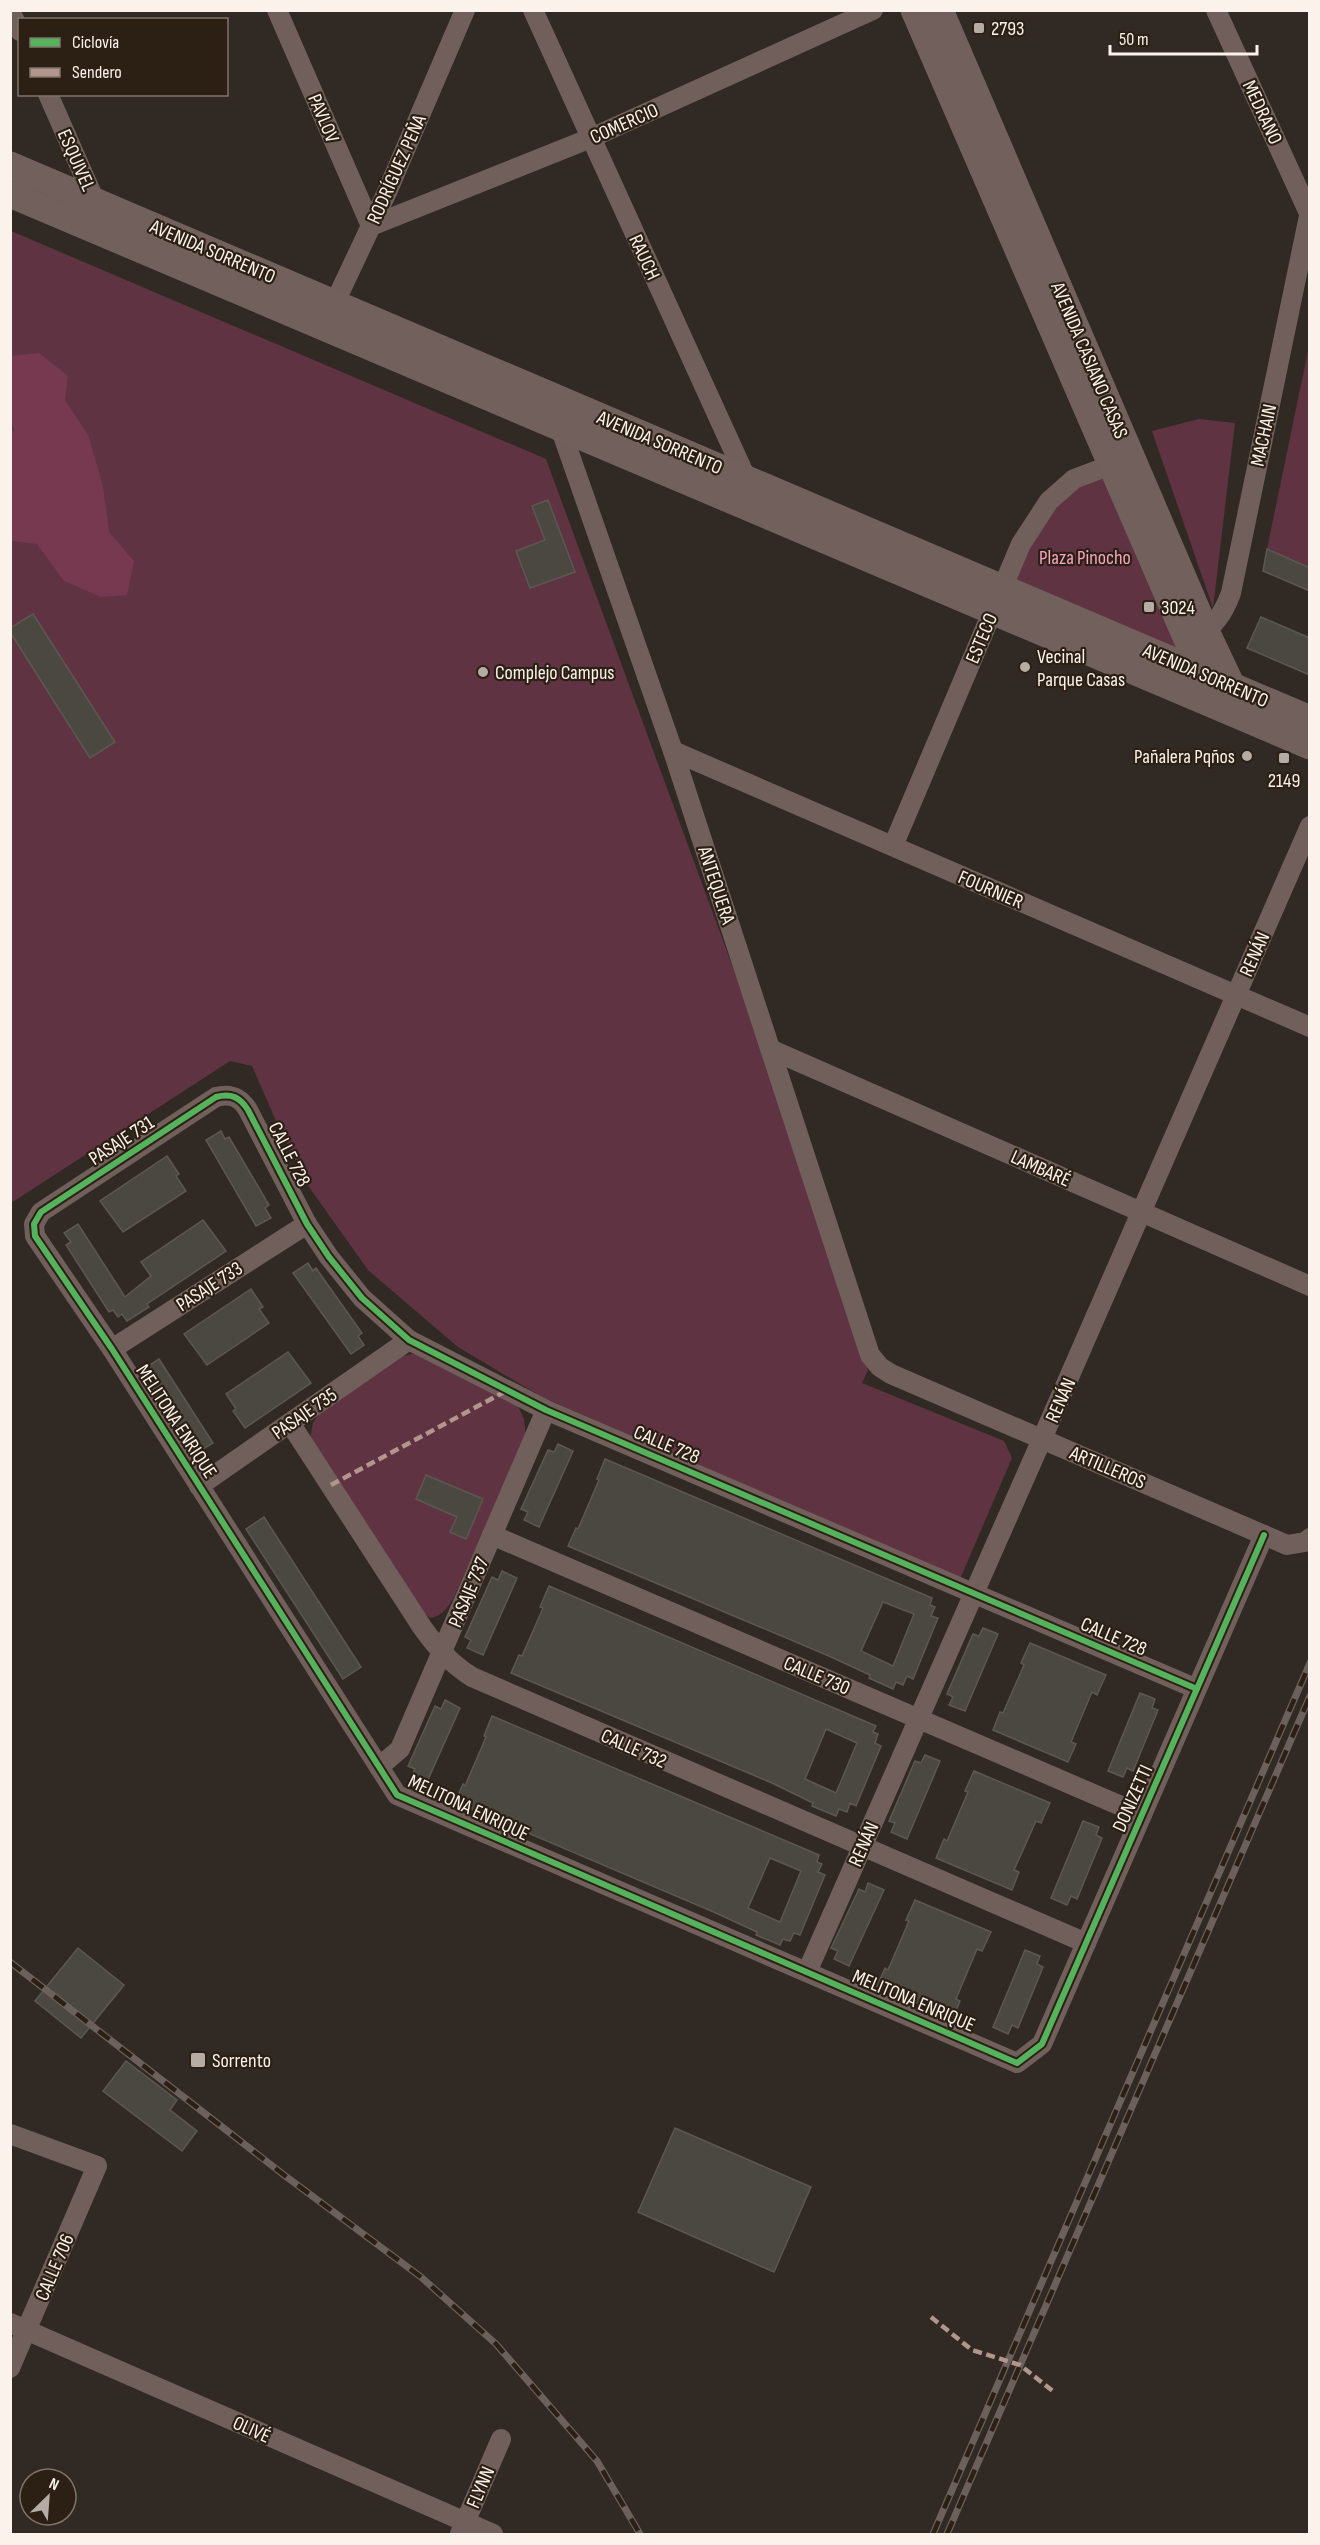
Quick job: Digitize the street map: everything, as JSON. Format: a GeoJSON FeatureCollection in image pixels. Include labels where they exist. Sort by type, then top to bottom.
{"type":"FeatureCollection","features":[{"type":"Feature","properties":{"kind":"main road","name":"AVENIDA CASIANO CASAS"},"geometry":{"type":"LineString","coordinates":[[914,10],[1111,465],[1227,698]]}},
{"type":"Feature","properties":{"kind":"main road","name":"AVENIDA CASIANO CASAS"},"geometry":{"type":"LineString","coordinates":[[940,10],[1197,635],[1197,685]]}},
{"type":"Feature","properties":{"kind":"main road","name":"AVENIDA SORRENTO"},"geometry":{"type":"LineString","coordinates":[[10,165],[90,213],[1227,698],[1310,747]]}},
{"type":"Feature","properties":{"kind":"main road","name":"AVENIDA SORRENTO"},"geometry":{"type":"LineString","coordinates":[[10,194],[90,213]]}},
{"type":"Feature","properties":{"kind":"main road","name":"AVENIDA SORRENTO"},"geometry":{"type":"LineString","coordinates":[[1227,698],[1310,719]]}},
{"type":"Feature","properties":{"kind":"street","name":"PAVLOV"},"geometry":{"type":"LineString","coordinates":[[277,10],[370,226]]}},
{"type":"Feature","properties":{"kind":"street","name":"RODRÍGUEZ PEÑA"},"geometry":{"type":"LineString","coordinates":[[328,315],[370,226],[465,10]]}},
{"type":"Feature","properties":{"kind":"street","name":"RAUCH"},"geometry":{"type":"LineString","coordinates":[[533,10],[591,138],[743,492]]}},
{"type":"Feature","properties":{"kind":"street","name":"COMERCIO"},"geometry":{"type":"LineString","coordinates":[[370,226],[591,138],[873,10]]}},
{"type":"Feature","properties":{"kind":"street","name":"MEDRANO"},"geometry":{"type":"LineString","coordinates":[[1216,10],[1309,212]]}},
{"type":"Feature","properties":{"kind":"street"},"geometry":{"type":"LineString","coordinates":[[10,11],[18,27]]}},
{"type":"Feature","properties":{"kind":"street","name":"ESQUIVEL"},"geometry":{"type":"LineString","coordinates":[[49,96],[90,213]]}},
{"type":"Feature","properties":{"kind":"street","name":"MACHAIN"},"geometry":{"type":"LineString","coordinates":[[1197,635],[1224,612],[1231,593],[1309,212]]}},
{"type":"Feature","properties":{"kind":"street","name":"ANTEQUERA"},"geometry":{"type":"LineString","coordinates":[[564,415],[870,1355],[880,1366]]}},
{"type":"Feature","properties":{"kind":"street","name":"ESTECO"},"geometry":{"type":"LineString","coordinates":[[893,846],[1021,544],[1049,501],[1074,479],[1111,465]]}},
{"type":"Feature","properties":{"kind":"street","name":"FOURNIER"},"geometry":{"type":"LineString","coordinates":[[673,751],[1310,1027]]}},
{"type":"Feature","properties":{"kind":"street","name":"RENÁN"},"geometry":{"type":"LineString","coordinates":[[807,1972],[1310,826]]}},
{"type":"Feature","properties":{"kind":"street","name":"LAMBARÉ"},"geometry":{"type":"LineString","coordinates":[[772,1050],[1310,1286]]}},
{"type":"Feature","properties":{"kind":"street","name":"PASAJE 731"},"geometry":{"type":"LineString","coordinates":[[34,1224],[41,1212],[216,1097],[225,1094],[234,1096]]}},
{"type":"Feature","properties":{"kind":"street","name":"CALLE 728"},"geometry":{"type":"LineString","coordinates":[[234,1096],[243,1102],[248,1110],[307,1224],[362,1298],[409,1340],[546,1410],[1197,1689]]}},
{"type":"Feature","properties":{"kind":"street","name":"MELITONA ENRIQUE"},"geometry":{"type":"LineString","coordinates":[[34,1224],[35,1236],[112,1349],[397,1796],[1017,2063]]}},
{"type":"Feature","properties":{"kind":"street","name":"PASAJE 733"},"geometry":{"type":"LineString","coordinates":[[112,1349],[307,1224]]}},
{"type":"Feature","properties":{"kind":"street","name":"PASAJE 735"},"geometry":{"type":"LineString","coordinates":[[199,1486],[409,1340]]}},
{"type":"Feature","properties":{"kind":"street","name":"ARTILLEROS"},"geometry":{"type":"LineString","coordinates":[[880,1366],[891,1374],[1287,1545],[1307,1540]]}},
{"type":"Feature","properties":{"kind":"street","name":"PASAJE 737"},"geometry":{"type":"LineString","coordinates":[[379,1767],[400,1749],[546,1410]]}},
{"type":"Feature","properties":{"kind":"street","name":"CALLE 732"},"geometry":{"type":"LineString","coordinates":[[290,1423],[442,1654],[472,1677],[1086,1943]]}},
{"type":"Feature","properties":{"kind":"street","name":"CALLE 730"},"geometry":{"type":"LineString","coordinates":[[492,1535],[1142,1815]]}},
{"type":"Feature","properties":{"kind":"street","name":"DONIZETTI"},"geometry":{"type":"LineString","coordinates":[[1017,2063],[1042,2044],[1264,1535]]}},
{"type":"Feature","properties":{"kind":"street","name":"CALLE 706"},"geometry":{"type":"LineString","coordinates":[[10,2134],[97,2166],[19,2326],[10,2368]]}},
{"type":"Feature","properties":{"kind":"street","name":"OLIVÉ"},"geometry":{"type":"LineString","coordinates":[[19,2326],[462,2529],[493,2535]]}},
{"type":"Feature","properties":{"kind":"street","name":"FLYNN"},"geometry":{"type":"LineString","coordinates":[[462,2529],[501,2439]]}},
{"type":"Feature","properties":{"kind":"green space"},"geometry":{"type":"Polygon","coordinates":[[[11,231],[546,459],[757,1033],[868,1370],[862,1383],[1004,1441],[1012,1458],[960,1579],[542,1397],[458,1347],[368,1270],[309,1187],[252,1066],[230,1061],[11,1203],[11,231]]]}},
{"type":"Feature","properties":{"kind":"green space"},"geometry":{"type":"Polygon","coordinates":[[[1310,346],[1309,568],[1267,549],[1310,346]]]}},
{"type":"Feature","properties":{"kind":"green space"},"geometry":{"type":"Polygon","coordinates":[[[1199,419],[1235,423],[1213,608],[1152,431],[1199,419]]]}},
{"type":"Feature","properties":{"kind":"green space","name":"Plaza Pinocho"},"geometry":{"type":"Polygon","coordinates":[[[1111,465],[1202,674],[1002,588],[1049,501],[1111,465]]]}},
{"type":"Feature","properties":{"kind":"green space"},"geometry":{"type":"Polygon","coordinates":[[[416,1353],[518,1406],[524,1419],[526,1437],[454,1597],[442,1613],[430,1618],[422,1612],[310,1439],[313,1423],[321,1410],[403,1356],[416,1353]]]}},
{"type":"Feature","properties":{"kind":"shaded area"},"geometry":{"type":"Polygon","coordinates":[[[39,353],[68,376],[65,400],[88,435],[103,486],[109,532],[134,561],[127,595],[101,597],[64,581],[37,544],[11,541],[11,429],[15,432],[11,421],[11,356],[39,353]]]}},
{"type":"Feature","properties":{"kind":"building"},"geometry":{"type":"Polygon","coordinates":[[[548,500],[575,572],[530,588],[516,551],[545,540],[532,506],[548,500]]]}},
{"type":"Feature","properties":{"kind":"building"},"geometry":{"type":"Polygon","coordinates":[[[1267,549],[1310,568],[1310,591],[1263,571],[1267,549]]]}},
{"type":"Feature","properties":{"kind":"building"},"geometry":{"type":"Polygon","coordinates":[[[33,614],[115,742],[90,758],[10,632],[10,628],[33,614]]]}},
{"type":"Feature","properties":{"kind":"building"},"geometry":{"type":"Polygon","coordinates":[[[1261,617],[1310,638],[1310,675],[1247,648],[1261,617]]]}},
{"type":"Feature","properties":{"kind":"building"},"geometry":{"type":"Polygon","coordinates":[[[221,1131],[225,1139],[229,1137],[269,1205],[265,1208],[271,1218],[256,1226],[206,1140],[221,1131]]]}},
{"type":"Feature","properties":{"kind":"building"},"geometry":{"type":"Polygon","coordinates":[[[167,1156],[179,1174],[176,1176],[186,1191],[123,1232],[100,1201],[167,1156]]]}},
{"type":"Feature","properties":{"kind":"building"},"geometry":{"type":"Polygon","coordinates":[[[203,1220],[226,1251],[147,1304],[149,1307],[127,1321],[122,1314],[118,1317],[113,1310],[109,1312],[66,1245],[71,1242],[64,1233],[78,1224],[125,1297],[151,1276],[141,1262],[203,1220]]]}},
{"type":"Feature","properties":{"kind":"building"},"geometry":{"type":"Polygon","coordinates":[[[308,1263],[313,1271],[316,1268],[362,1333],[358,1336],[364,1345],[351,1354],[293,1273],[308,1263]]]}},
{"type":"Feature","properties":{"kind":"building"},"geometry":{"type":"Polygon","coordinates":[[[251,1289],[263,1307],[259,1309],[269,1323],[207,1365],[184,1334],[251,1289]]]}},
{"type":"Feature","properties":{"kind":"building"},"geometry":{"type":"Polygon","coordinates":[[[288,1352],[311,1383],[245,1428],[233,1411],[236,1409],[226,1394],[288,1352]]]}},
{"type":"Feature","properties":{"kind":"building"},"geometry":{"type":"Polygon","coordinates":[[[159,1359],[213,1443],[198,1452],[193,1444],[190,1447],[147,1380],[151,1377],[145,1368],[159,1359]]]}},
{"type":"Feature","properties":{"kind":"building"},"geometry":{"type":"Polygon","coordinates":[[[558,1444],[573,1451],[539,1527],[524,1520],[528,1512],[521,1509],[548,1450],[554,1452],[558,1444]]]}},
{"type":"Feature","properties":{"kind":"building"},"geometry":{"type":"Polygon","coordinates":[[[605,1459],[932,1598],[930,1605],[935,1607],[931,1616],[938,1618],[913,1679],[907,1676],[903,1685],[896,1682],[893,1689],[869,1678],[870,1675],[829,1656],[568,1546],[576,1528],[578,1529],[599,1480],[597,1479],[605,1459]],[[883,1602],[861,1651],[893,1666],[914,1614],[883,1602]]]}},
{"type":"Feature","properties":{"kind":"building"},"geometry":{"type":"Polygon","coordinates":[[[426,1475],[483,1499],[466,1539],[450,1532],[457,1517],[416,1499],[426,1475]]]}},
{"type":"Feature","properties":{"kind":"building"},"geometry":{"type":"Polygon","coordinates":[[[264,1517],[361,1667],[343,1679],[246,1529],[264,1517]]]}},
{"type":"Feature","properties":{"kind":"building"},"geometry":{"type":"Polygon","coordinates":[[[502,1571],[517,1578],[483,1655],[467,1648],[471,1640],[465,1637],[492,1577],[498,1580],[502,1571]]]}},
{"type":"Feature","properties":{"kind":"building"},"geometry":{"type":"Polygon","coordinates":[[[549,1586],[876,1726],[873,1732],[878,1734],[875,1743],[881,1746],[856,1806],[850,1803],[847,1812],[839,1809],[836,1816],[812,1806],[813,1803],[772,1783],[511,1673],[519,1655],[522,1656],[543,1608],[540,1607],[549,1586]],[[826,1729],[805,1779],[836,1793],[857,1743],[826,1729]]]}},
{"type":"Feature","properties":{"kind":"building"},"geometry":{"type":"Polygon","coordinates":[[[983,1628],[998,1634],[965,1711],[949,1705],[953,1697],[947,1694],[973,1634],[979,1636],[983,1628]]]}},
{"type":"Feature","properties":{"kind":"building"},"geometry":{"type":"Polygon","coordinates":[[[1030,1643],[1106,1675],[1097,1695],[1092,1692],[1071,1742],[1076,1744],[1068,1762],[993,1730],[1024,1665],[1021,1663],[1030,1643]]]}},
{"type":"Feature","properties":{"kind":"building"},"geometry":{"type":"Polygon","coordinates":[[[1140,1693],[1155,1699],[1152,1708],[1158,1710],[1133,1771],[1127,1768],[1123,1777],[1108,1771],[1140,1693]]]}},
{"type":"Feature","properties":{"kind":"building"},"geometry":{"type":"Polygon","coordinates":[[[445,1700],[460,1708],[426,1784],[411,1777],[415,1769],[408,1766],[435,1706],[441,1709],[445,1700]]]}},
{"type":"Feature","properties":{"kind":"building"},"geometry":{"type":"Polygon","coordinates":[[[492,1716],[819,1855],[817,1862],[822,1864],[818,1872],[825,1875],[800,1935],[794,1933],[790,1941],[783,1939],[780,1945],[716,1913],[455,1802],[463,1784],[465,1786],[486,1737],[484,1736],[492,1716]],[[770,1858],[748,1908],[780,1922],[801,1871],[770,1858]]]}},
{"type":"Feature","properties":{"kind":"building"},"geometry":{"type":"Polygon","coordinates":[[[925,1755],[940,1761],[907,1839],[891,1832],[895,1823],[889,1821],[915,1761],[921,1763],[925,1755]]]}},
{"type":"Feature","properties":{"kind":"building"},"geometry":{"type":"Polygon","coordinates":[[[974,1771],[1050,1803],[1041,1823],[1036,1821],[1014,1870],[1019,1872],[1012,1890],[936,1858],[944,1839],[947,1841],[968,1792],[965,1791],[974,1771]]]}},
{"type":"Feature","properties":{"kind":"building"},"geometry":{"type":"Polygon","coordinates":[[[1083,1821],[1099,1827],[1096,1835],[1102,1838],[1077,1899],[1071,1896],[1067,1905],[1051,1898],[1083,1821]]]}},
{"type":"Feature","properties":{"kind":"building"},"geometry":{"type":"Polygon","coordinates":[[[868,1883],[884,1890],[849,1966],[834,1959],[838,1951],[831,1948],[859,1889],[865,1892],[868,1883]]]}},
{"type":"Feature","properties":{"kind":"building"},"geometry":{"type":"Polygon","coordinates":[[[915,1900],[991,1932],[982,1951],[977,1949],[956,1999],[960,2001],[953,2018],[877,1986],[885,1968],[888,1970],[909,1921],[906,1920],[915,1900]]]}},
{"type":"Feature","properties":{"kind":"building"},"geometry":{"type":"Polygon","coordinates":[[[78,1948],[124,1985],[81,2038],[35,2001],[78,1948]]]}},
{"type":"Feature","properties":{"kind":"building"},"geometry":{"type":"Polygon","coordinates":[[[1025,1950],[1040,1956],[1037,1964],[1043,1967],[1018,2028],[1012,2025],[1008,2034],[993,2027],[1025,1950]]]}},
{"type":"Feature","properties":{"kind":"building"},"geometry":{"type":"Polygon","coordinates":[[[126,2061],[177,2100],[170,2110],[197,2131],[182,2151],[103,2091],[126,2061]]]}},
{"type":"Feature","properties":{"kind":"building"},"geometry":{"type":"Polygon","coordinates":[[[675,2128],[811,2187],[774,2272],[638,2212],[675,2128]]]}},
{"type":"Feature","properties":{"kind":"railway"},"geometry":{"type":"LineString","coordinates":[[933,2534],[1310,1663]]}},
{"type":"Feature","properties":{"kind":"railway"},"geometry":{"type":"LineString","coordinates":[[947,2534],[1310,1696]]}},
{"type":"Feature","properties":{"kind":"railway"},"geometry":{"type":"LineString","coordinates":[[10,1962],[284,2175],[421,2277],[496,2344],[597,2461],[640,2534]]}},
{"type":"Feature","properties":{"kind":"marked path"},"geometry":{"type":"LineString","coordinates":[[331,1485],[506,1391]]}},
{"type":"Feature","properties":{"kind":"marked path"},"geometry":{"type":"LineString","coordinates":[[931,2317],[972,2350],[1020,2365],[1054,2392]]}},
{"type":"Feature","properties":{"kind":"cycle path"},"geometry":{"type":"LineString","coordinates":[[1197,1689],[546,1410],[409,1340],[362,1298],[329,1257],[307,1224],[248,1110],[235,1097],[216,1097],[41,1212],[34,1224],[35,1236],[112,1349],[397,1795],[1017,2063],[1042,2044],[1264,1535]]}},
{"type":"Feature","properties":{"kind":"place","name":"2793"},"geometry":{"type":"Point","coordinates":[979,28]}},
{"type":"Feature","properties":{"kind":"place","name":"3024"},"geometry":{"type":"Point","coordinates":[1149,607]}},
{"type":"Feature","properties":{"kind":"place","name":"Vecinal Parque Casas"},"geometry":{"type":"Point","coordinates":[1025,667]}},
{"type":"Feature","properties":{"kind":"place","name":"Complejo Campus"},"geometry":{"type":"Point","coordinates":[483,672]}},
{"type":"Feature","properties":{"kind":"place","name":"Pañalera Pqños"},"geometry":{"type":"Point","coordinates":[1247,756]}},
{"type":"Feature","properties":{"kind":"place","name":"2149"},"geometry":{"type":"Point","coordinates":[1284,758]}},
{"type":"Feature","properties":{"kind":"place","name":"Sorrento"},"geometry":{"type":"Point","coordinates":[198,2060]}}]}
